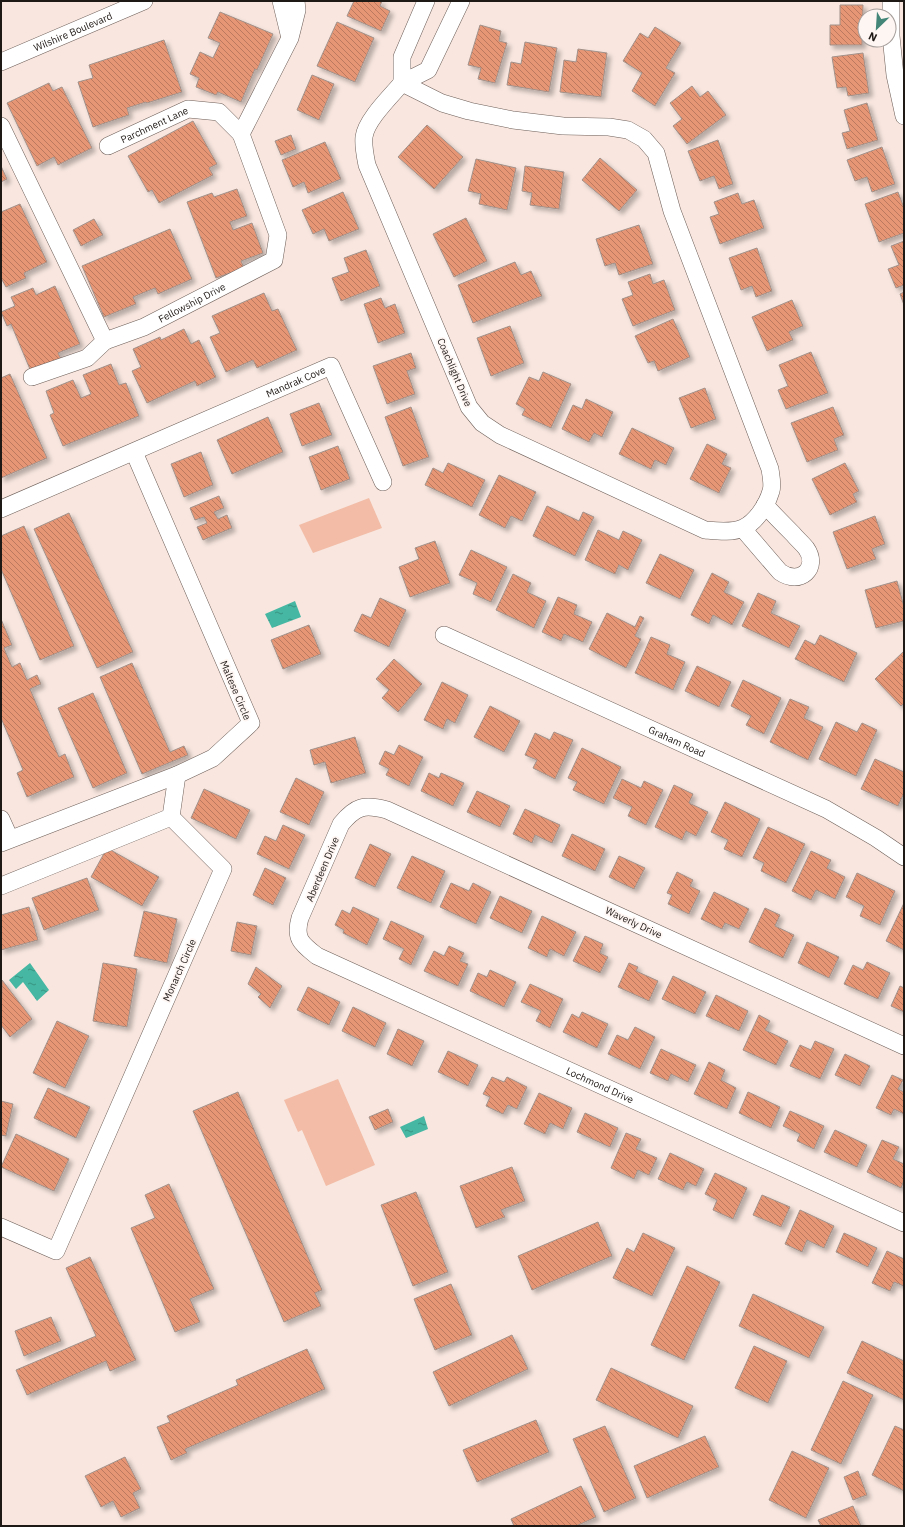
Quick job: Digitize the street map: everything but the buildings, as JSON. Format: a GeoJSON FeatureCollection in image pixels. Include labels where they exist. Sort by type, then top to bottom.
{"type":"FeatureCollection","features":[{"type":"Feature","properties":{"kind":"street","name":"Wilshire Boulevard"},"geometry":{"type":"LineString","coordinates":[[1,62],[144,1]]}},
{"type":"Feature","properties":{"kind":"street"},"geometry":{"type":"LineString","coordinates":[[281,1],[290,38]]}},
{"type":"Feature","properties":{"kind":"street"},"geometry":{"type":"LineString","coordinates":[[241,134],[290,38],[297,10],[296,1]]}},
{"type":"Feature","properties":{"kind":"street"},"geometry":{"type":"LineString","coordinates":[[426,1],[402,57],[402,83],[442,104],[469,111],[513,120],[563,126],[610,126],[628,130],[644,139],[656,153],[672,211],[770,469],[771,490],[765,505],[755,519],[743,529],[780,572],[787,577],[792,578],[805,573],[810,567],[811,559],[805,547],[765,505]]}},
{"type":"Feature","properties":{"kind":"street","name":"Coachlight Drive"},"geometry":{"type":"LineString","coordinates":[[461,1],[428,70],[402,83],[373,117],[364,135],[364,150],[367,165],[469,408],[482,423],[500,435],[705,530],[723,532],[743,529]]}},
{"type":"Feature","properties":{"kind":"street"},"geometry":{"type":"LineString","coordinates":[[891,1],[891,36],[895,75],[904,116]]}},
{"type":"Feature","properties":{"kind":"street","name":"Parchment Lane"},"geometry":{"type":"LineString","coordinates":[[108,146],[188,109],[219,112],[241,134]]}},
{"type":"Feature","properties":{"kind":"street"},"geometry":{"type":"LineString","coordinates":[[1,126],[105,341],[87,358],[32,377]]}},
{"type":"Feature","properties":{"kind":"street","name":"Fellowship Drive"},"geometry":{"type":"LineString","coordinates":[[105,341],[144,327],[274,260],[278,235],[241,134]]}},
{"type":"Feature","properties":{"kind":"street","name":"Mandrak Cove"},"geometry":{"type":"LineString","coordinates":[[134,452],[331,366],[383,482]]}},
{"type":"Feature","properties":{"kind":"street"},"geometry":{"type":"LineString","coordinates":[[1,509],[93,468],[134,452]]}},
{"type":"Feature","properties":{"kind":"street","name":"Maltese Circle"},"geometry":{"type":"LineString","coordinates":[[1,819],[5,841],[177,775],[213,758],[251,723],[134,452]]}},
{"type":"Feature","properties":{"kind":"street","name":"Graham Road"},"geometry":{"type":"LineString","coordinates":[[444,636],[826,809],[876,838],[904,857]]}},
{"type":"Feature","properties":{"kind":"street"},"geometry":{"type":"LineString","coordinates":[[1,886],[171,817],[177,775]]}},
{"type":"Feature","properties":{"kind":"street","name":"Waverly Drive"},"geometry":{"type":"LineString","coordinates":[[361,807],[372,806],[387,810],[904,1046]]}},
{"type":"Feature","properties":{"kind":"street","name":"Aberdeen Drive"},"geometry":{"type":"LineString","coordinates":[[300,940],[297,929],[300,918],[341,824],[351,812],[361,807]]}},
{"type":"Feature","properties":{"kind":"street","name":"Monarch Circle"},"geometry":{"type":"LineString","coordinates":[[1,1227],[56,1251],[223,869],[171,817]]}},
{"type":"Feature","properties":{"kind":"street","name":"Lochmond Drive"},"geometry":{"type":"LineString","coordinates":[[300,940],[305,947],[317,956],[904,1223]]}},
{"type":"Feature","properties":{"kind":"shaded area"},"geometry":{"type":"Polygon","coordinates":[[[369,498],[382,528],[313,553],[299,525],[369,498]]]}},
{"type":"Feature","properties":{"kind":"shaded area"},"geometry":{"type":"Polygon","coordinates":[[[338,1079],[375,1165],[326,1186],[302,1130],[298,1132],[284,1100],[338,1079]]]}},
{"type":"Feature","properties":{"kind":"water"},"geometry":{"type":"Polygon","coordinates":[[[295,601],[301,617],[272,628],[265,614],[295,601]]]}},
{"type":"Feature","properties":{"kind":"water"},"geometry":{"type":"Polygon","coordinates":[[[30,963],[49,990],[37,1001],[23,982],[16,989],[9,980],[30,963]]]}},
{"type":"Feature","properties":{"kind":"water"},"geometry":{"type":"Polygon","coordinates":[[[424,1116],[428,1129],[406,1138],[400,1127],[424,1116]]]}}]}
